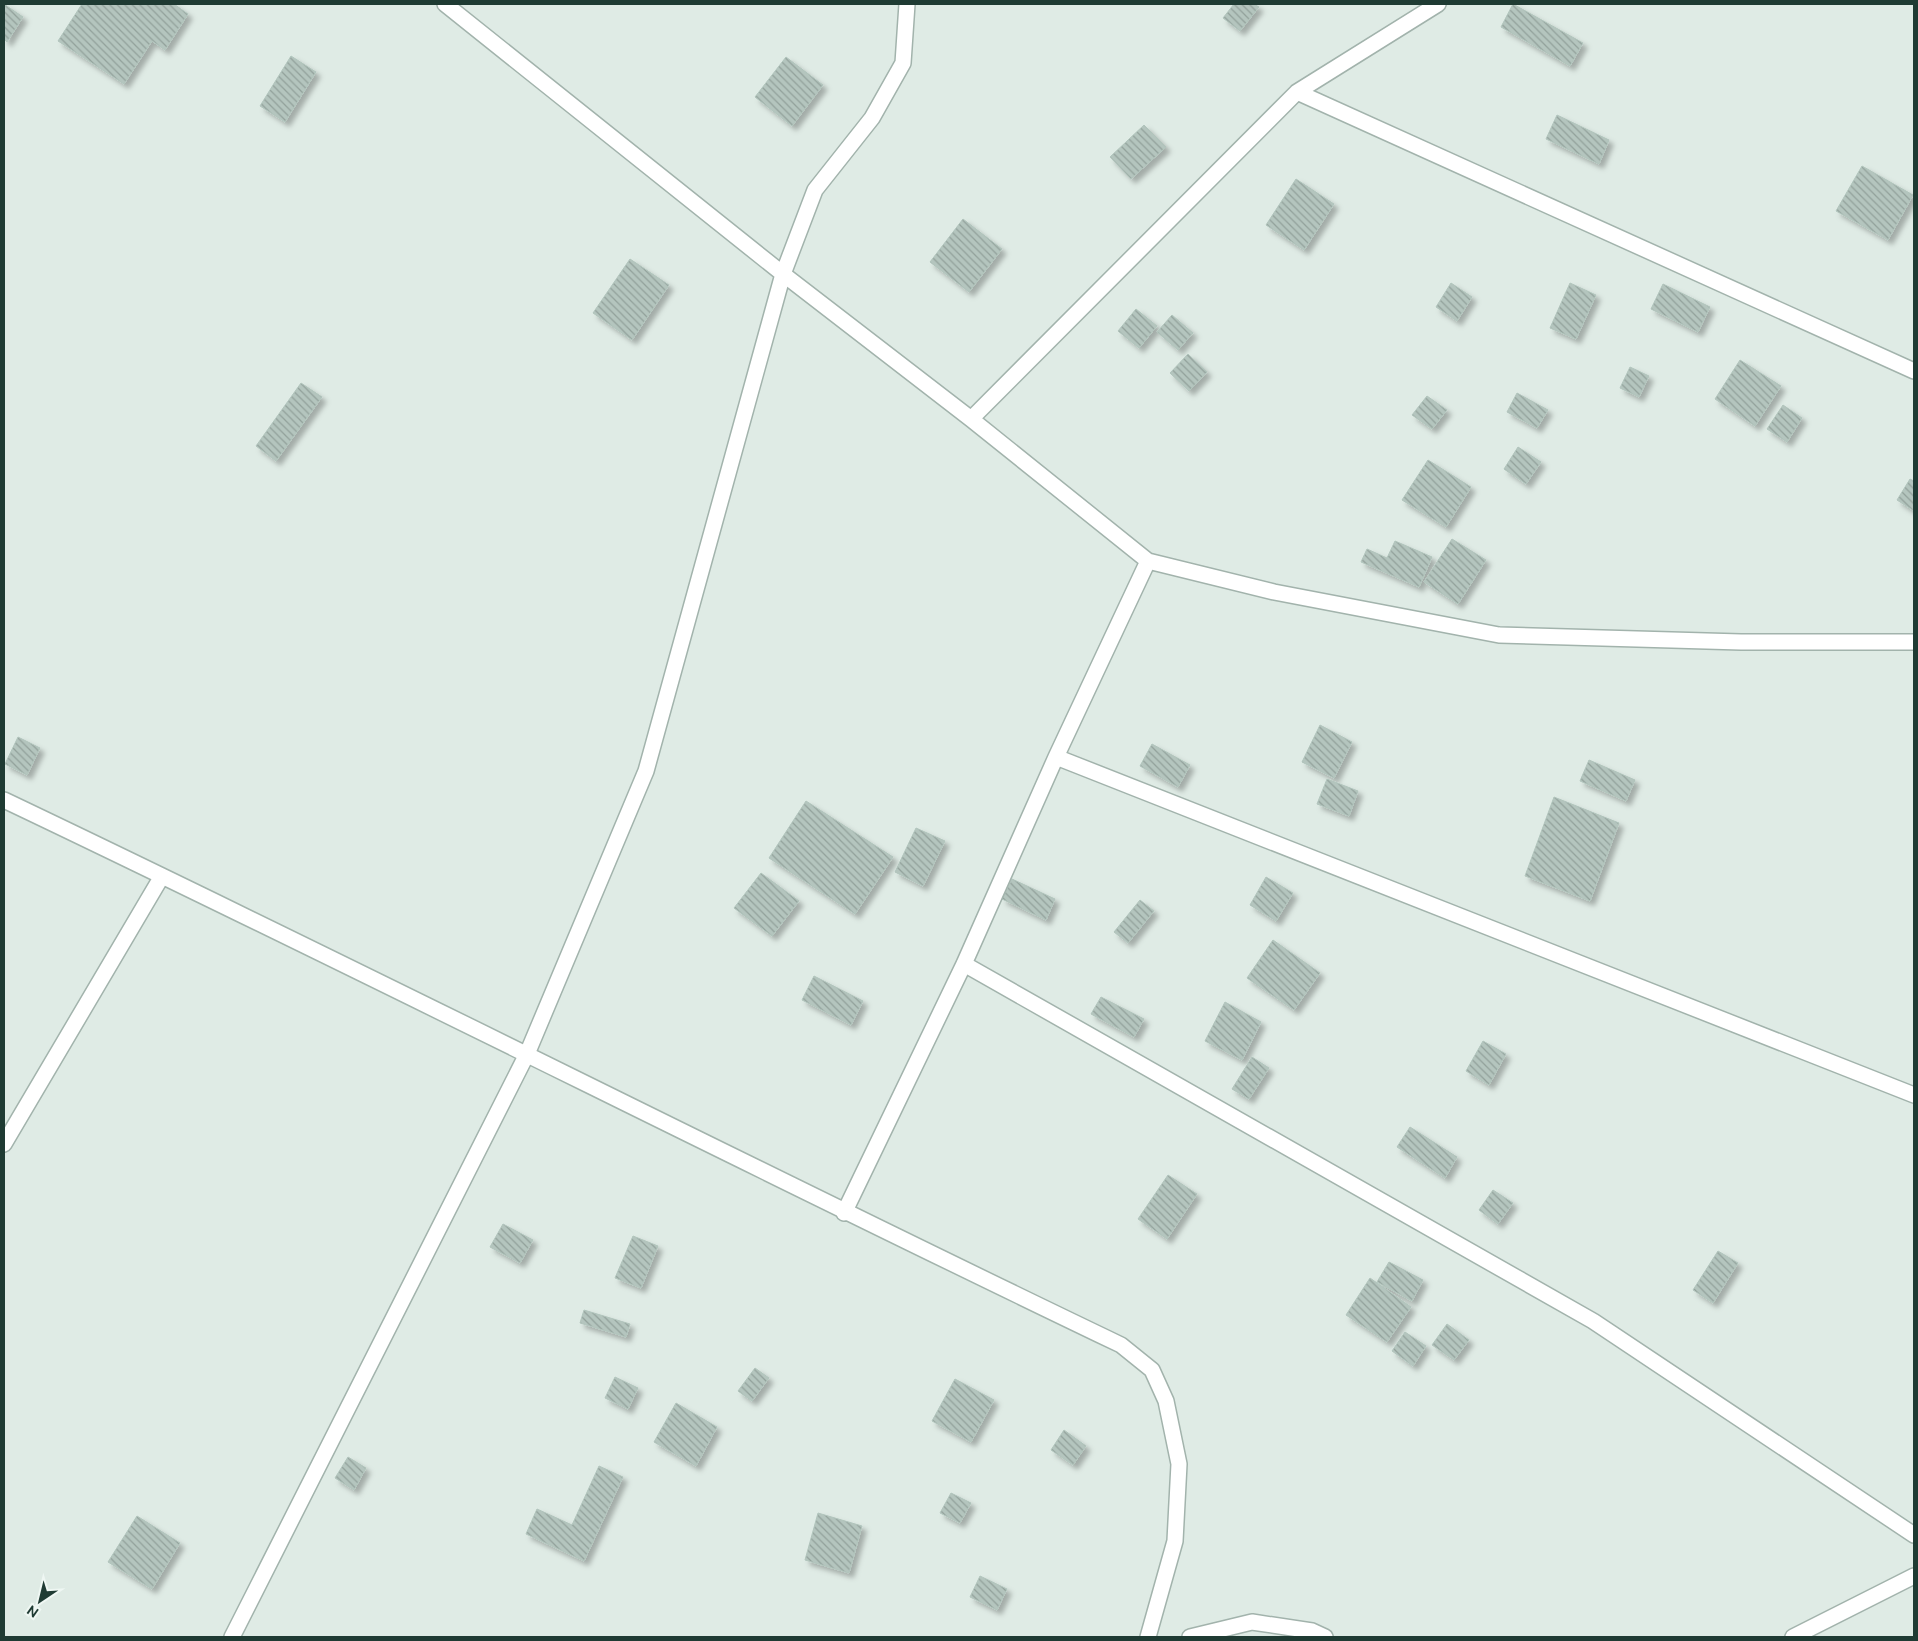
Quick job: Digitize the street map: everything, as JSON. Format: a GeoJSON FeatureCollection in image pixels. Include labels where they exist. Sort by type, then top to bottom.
{"type":"FeatureCollection","features":[{"type":"Feature","properties":{"kind":"street"},"geometry":{"type":"LineString","coordinates":[[446,4],[783,274],[971,419],[1148,561],[1274,592],[1499,635],[1741,642],[1914,642]]}},
{"type":"Feature","properties":{"kind":"street"},"geometry":{"type":"LineString","coordinates":[[232,1637],[526,1054],[646,771],[783,274],[816,190],[872,118],[903,63],[907,4]]}},
{"type":"Feature","properties":{"kind":"street"},"geometry":{"type":"LineString","coordinates":[[971,419],[1297,92],[1438,4]]}},
{"type":"Feature","properties":{"kind":"street"},"geometry":{"type":"LineString","coordinates":[[1297,92],[1914,371]]}},
{"type":"Feature","properties":{"kind":"street"},"geometry":{"type":"LineString","coordinates":[[844,1213],[964,964],[1056,757],[1148,561]]}},
{"type":"Feature","properties":{"kind":"street"},"geometry":{"type":"LineString","coordinates":[[1056,757],[1914,1095]]}},
{"type":"Feature","properties":{"kind":"street"},"geometry":{"type":"LineString","coordinates":[[4,800],[526,1054],[844,1213],[1121,1344],[1152,1370],[1166,1401],[1179,1464],[1175,1541],[1148,1637]]}},
{"type":"Feature","properties":{"kind":"street"},"geometry":{"type":"LineString","coordinates":[[4,1144],[162,876]]}},
{"type":"Feature","properties":{"kind":"street"},"geometry":{"type":"LineString","coordinates":[[964,964],[1593,1321],[1914,1535]]}},
{"type":"Feature","properties":{"kind":"street"},"geometry":{"type":"LineString","coordinates":[[1793,1637],[1914,1576]]}},
{"type":"Feature","properties":{"kind":"street"},"geometry":{"type":"LineString","coordinates":[[1190,1637],[1252,1622],[1312,1630],[1325,1637]]}},
{"type":"Feature","properties":{"kind":"building"},"geometry":{"type":"Polygon","coordinates":[[[4,4],[23,17],[7,42],[4,39],[4,4]]]}},
{"type":"Feature","properties":{"kind":"building"},"geometry":{"type":"Polygon","coordinates":[[[82,4],[174,4],[188,14],[165,50],[152,41],[124,84],[58,41],[82,4]]]}},
{"type":"Feature","properties":{"kind":"building"},"geometry":{"type":"Polygon","coordinates":[[[1234,4],[1254,4],[1259,7],[1240,31],[1223,18],[1234,4]]]}},
{"type":"Feature","properties":{"kind":"building"},"geometry":{"type":"Polygon","coordinates":[[[1513,4],[1583,43],[1570,66],[1501,27],[1513,4]]]}},
{"type":"Feature","properties":{"kind":"building"},"geometry":{"type":"Polygon","coordinates":[[[291,56],[316,72],[285,122],[260,106],[291,56]]]}},
{"type":"Feature","properties":{"kind":"building"},"geometry":{"type":"Polygon","coordinates":[[[786,57],[823,85],[792,126],[755,97],[786,57]]]}},
{"type":"Feature","properties":{"kind":"building"},"geometry":{"type":"Polygon","coordinates":[[[1557,115],[1609,140],[1599,164],[1546,139],[1557,115]]]}},
{"type":"Feature","properties":{"kind":"building"},"geometry":{"type":"Polygon","coordinates":[[[1144,125],[1166,147],[1131,179],[1110,157],[1144,125]]]}},
{"type":"Feature","properties":{"kind":"building"},"geometry":{"type":"Polygon","coordinates":[[[1862,166],[1913,195],[1888,240],[1836,211],[1862,166]]]}},
{"type":"Feature","properties":{"kind":"building"},"geometry":{"type":"Polygon","coordinates":[[[1296,179],[1334,204],[1304,250],[1266,225],[1296,179]]]}},
{"type":"Feature","properties":{"kind":"building"},"geometry":{"type":"Polygon","coordinates":[[[963,219],[1002,249],[969,292],[930,262],[963,219]]]}},
{"type":"Feature","properties":{"kind":"building"},"geometry":{"type":"Polygon","coordinates":[[[630,259],[669,285],[632,340],[593,313],[630,259]]]}},
{"type":"Feature","properties":{"kind":"building"},"geometry":{"type":"Polygon","coordinates":[[[1451,283],[1472,297],[1457,321],[1436,307],[1451,283]]]}},
{"type":"Feature","properties":{"kind":"building"},"geometry":{"type":"Polygon","coordinates":[[[1570,283],[1596,295],[1576,339],[1550,328],[1570,283]]]}},
{"type":"Feature","properties":{"kind":"building"},"geometry":{"type":"Polygon","coordinates":[[[1663,284],[1710,307],[1698,332],[1651,309],[1663,284]]]}},
{"type":"Feature","properties":{"kind":"building"},"geometry":{"type":"Polygon","coordinates":[[[1136,309],[1157,326],[1139,348],[1118,331],[1136,309]]]}},
{"type":"Feature","properties":{"kind":"building"},"geometry":{"type":"Polygon","coordinates":[[[1172,315],[1193,333],[1178,350],[1157,332],[1172,315]]]}},
{"type":"Feature","properties":{"kind":"building"},"geometry":{"type":"Polygon","coordinates":[[[1188,354],[1207,372],[1189,391],[1170,373],[1188,354]]]}},
{"type":"Feature","properties":{"kind":"building"},"geometry":{"type":"Polygon","coordinates":[[[1740,360],[1781,386],[1755,426],[1715,399],[1740,360]]]}},
{"type":"Feature","properties":{"kind":"building"},"geometry":{"type":"Polygon","coordinates":[[[1630,367],[1649,376],[1639,397],[1620,388],[1630,367]]]}},
{"type":"Feature","properties":{"kind":"building"},"geometry":{"type":"Polygon","coordinates":[[[301,383],[322,397],[276,461],[256,446],[301,383]]]}},
{"type":"Feature","properties":{"kind":"building"},"geometry":{"type":"Polygon","coordinates":[[[1517,393],[1548,410],[1537,428],[1507,412],[1517,393]]]}},
{"type":"Feature","properties":{"kind":"building"},"geometry":{"type":"Polygon","coordinates":[[[1427,396],[1447,410],[1432,429],[1412,415],[1427,396]]]}},
{"type":"Feature","properties":{"kind":"building"},"geometry":{"type":"Polygon","coordinates":[[[1783,405],[1802,418],[1787,442],[1767,429],[1783,405]]]}},
{"type":"Feature","properties":{"kind":"building"},"geometry":{"type":"Polygon","coordinates":[[[1518,447],[1541,462],[1526,484],[1504,469],[1518,447]]]}},
{"type":"Feature","properties":{"kind":"building"},"geometry":{"type":"Polygon","coordinates":[[[1428,460],[1471,487],[1446,527],[1402,500],[1428,460]]]}},
{"type":"Feature","properties":{"kind":"building"},"geometry":{"type":"Polygon","coordinates":[[[1910,479],[1914,481],[1914,511],[1897,500],[1910,479]]]}},
{"type":"Feature","properties":{"kind":"building"},"geometry":{"type":"Polygon","coordinates":[[[1452,539],[1486,560],[1458,604],[1424,582],[1452,539]]]}},
{"type":"Feature","properties":{"kind":"building"},"geometry":{"type":"Polygon","coordinates":[[[1395,541],[1432,557],[1419,587],[1361,562],[1367,549],[1387,558],[1395,541]]]}},
{"type":"Feature","properties":{"kind":"building"},"geometry":{"type":"Polygon","coordinates":[[[1320,725],[1352,742],[1334,778],[1302,762],[1320,725]]]}},
{"type":"Feature","properties":{"kind":"building"},"geometry":{"type":"Polygon","coordinates":[[[18,737],[40,748],[27,775],[5,764],[18,737]]]}},
{"type":"Feature","properties":{"kind":"building"},"geometry":{"type":"Polygon","coordinates":[[[1152,744],[1190,765],[1178,787],[1140,766],[1152,744]]]}},
{"type":"Feature","properties":{"kind":"building"},"geometry":{"type":"Polygon","coordinates":[[[1589,760],[1635,780],[1626,801],[1580,781],[1589,760]]]}},
{"type":"Feature","properties":{"kind":"building"},"geometry":{"type":"Polygon","coordinates":[[[1327,779],[1358,791],[1349,816],[1317,804],[1327,779]]]}},
{"type":"Feature","properties":{"kind":"building"},"geometry":{"type":"Polygon","coordinates":[[[1554,797],[1619,823],[1590,901],[1525,876],[1554,797]]]}},
{"type":"Feature","properties":{"kind":"building"},"geometry":{"type":"Polygon","coordinates":[[[806,801],[893,857],[855,914],[769,858],[806,801]]]}},
{"type":"Feature","properties":{"kind":"building"},"geometry":{"type":"Polygon","coordinates":[[[916,828],[945,841],[923,886],[895,872],[916,828]]]}},
{"type":"Feature","properties":{"kind":"building"},"geometry":{"type":"Polygon","coordinates":[[[761,873],[799,901],[772,936],[734,908],[761,873]]]}},
{"type":"Feature","properties":{"kind":"building"},"geometry":{"type":"Polygon","coordinates":[[[1266,877],[1293,893],[1276,921],[1250,905],[1266,877]]]}},
{"type":"Feature","properties":{"kind":"building"},"geometry":{"type":"Polygon","coordinates":[[[1012,879],[1055,899],[1046,920],[1002,899],[1012,879]]]}},
{"type":"Feature","properties":{"kind":"building"},"geometry":{"type":"Polygon","coordinates":[[[1140,900],[1154,911],[1128,943],[1114,932],[1140,900]]]}},
{"type":"Feature","properties":{"kind":"building"},"geometry":{"type":"Polygon","coordinates":[[[1273,940],[1320,973],[1294,1010],[1247,978],[1273,940]]]}},
{"type":"Feature","properties":{"kind":"building"},"geometry":{"type":"Polygon","coordinates":[[[814,976],[863,1001],[851,1025],[802,1000],[814,976]]]}},
{"type":"Feature","properties":{"kind":"building"},"geometry":{"type":"Polygon","coordinates":[[[1101,997],[1144,1019],[1134,1037],[1091,1014],[1101,997]]]}},
{"type":"Feature","properties":{"kind":"building"},"geometry":{"type":"Polygon","coordinates":[[[1225,1002],[1261,1022],[1242,1060],[1205,1041],[1225,1002]]]}},
{"type":"Feature","properties":{"kind":"building"},"geometry":{"type":"Polygon","coordinates":[[[1483,1041],[1506,1054],[1489,1085],[1466,1071],[1483,1041]]]}},
{"type":"Feature","properties":{"kind":"building"},"geometry":{"type":"Polygon","coordinates":[[[1252,1057],[1269,1068],[1249,1099],[1232,1089],[1252,1057]]]}},
{"type":"Feature","properties":{"kind":"building"},"geometry":{"type":"Polygon","coordinates":[[[1410,1127],[1457,1157],[1445,1178],[1397,1147],[1410,1127]]]}},
{"type":"Feature","properties":{"kind":"building"},"geometry":{"type":"Polygon","coordinates":[[[1168,1175],[1197,1194],[1167,1239],[1138,1219],[1168,1175]]]}},
{"type":"Feature","properties":{"kind":"building"},"geometry":{"type":"Polygon","coordinates":[[[1493,1190],[1513,1203],[1498,1224],[1479,1210],[1493,1190]]]}},
{"type":"Feature","properties":{"kind":"building"},"geometry":{"type":"Polygon","coordinates":[[[503,1224],[533,1240],[520,1263],[490,1247],[503,1224]]]}},
{"type":"Feature","properties":{"kind":"building"},"geometry":{"type":"Polygon","coordinates":[[[633,1236],[658,1246],[641,1288],[615,1278],[633,1236]]]}},
{"type":"Feature","properties":{"kind":"building"},"geometry":{"type":"Polygon","coordinates":[[[1718,1251],[1738,1263],[1713,1303],[1693,1290],[1718,1251]]]}},
{"type":"Feature","properties":{"kind":"building"},"geometry":{"type":"Polygon","coordinates":[[[1389,1262],[1423,1280],[1412,1301],[1377,1282],[1389,1262]]]}},
{"type":"Feature","properties":{"kind":"building"},"geometry":{"type":"Polygon","coordinates":[[[1370,1278],[1411,1307],[1387,1342],[1346,1315],[1370,1278]]]}},
{"type":"Feature","properties":{"kind":"building"},"geometry":{"type":"Polygon","coordinates":[[[584,1310],[630,1324],[626,1337],[580,1323],[584,1310]]]}},
{"type":"Feature","properties":{"kind":"building"},"geometry":{"type":"Polygon","coordinates":[[[1447,1324],[1469,1340],[1454,1360],[1432,1345],[1447,1324]]]}},
{"type":"Feature","properties":{"kind":"building"},"geometry":{"type":"Polygon","coordinates":[[[1405,1332],[1426,1346],[1413,1366],[1392,1351],[1405,1332]]]}},
{"type":"Feature","properties":{"kind":"building"},"geometry":{"type":"Polygon","coordinates":[[[755,1368],[769,1378],[752,1401],[738,1391],[755,1368]]]}},
{"type":"Feature","properties":{"kind":"building"},"geometry":{"type":"Polygon","coordinates":[[[615,1377],[638,1388],[628,1409],[605,1398],[615,1377]]]}},
{"type":"Feature","properties":{"kind":"building"},"geometry":{"type":"Polygon","coordinates":[[[955,1379],[994,1400],[971,1442],[932,1421],[955,1379]]]}},
{"type":"Feature","properties":{"kind":"building"},"geometry":{"type":"Polygon","coordinates":[[[676,1403],[717,1427],[696,1466],[654,1442],[676,1403]]]}},
{"type":"Feature","properties":{"kind":"building"},"geometry":{"type":"Polygon","coordinates":[[[1064,1430],[1086,1446],[1073,1465],[1051,1450],[1064,1430]]]}},
{"type":"Feature","properties":{"kind":"building"},"geometry":{"type":"Polygon","coordinates":[[[348,1457],[366,1468],[354,1490],[335,1478],[348,1457]]]}},
{"type":"Feature","properties":{"kind":"building"},"geometry":{"type":"Polygon","coordinates":[[[599,1466],[623,1477],[584,1561],[526,1534],[537,1509],[572,1525],[599,1466]]]}},
{"type":"Feature","properties":{"kind":"building"},"geometry":{"type":"Polygon","coordinates":[[[951,1493],[971,1503],[960,1523],[940,1513],[951,1493]]]}},
{"type":"Feature","properties":{"kind":"building"},"geometry":{"type":"Polygon","coordinates":[[[818,1513],[862,1526],[849,1573],[805,1560],[818,1513]]]}},
{"type":"Feature","properties":{"kind":"building"},"geometry":{"type":"Polygon","coordinates":[[[137,1516],[180,1543],[152,1589],[108,1562],[137,1516]]]}},
{"type":"Feature","properties":{"kind":"building"},"geometry":{"type":"Polygon","coordinates":[[[980,1576],[1007,1589],[997,1610],[970,1597],[980,1576]]]}}]}
